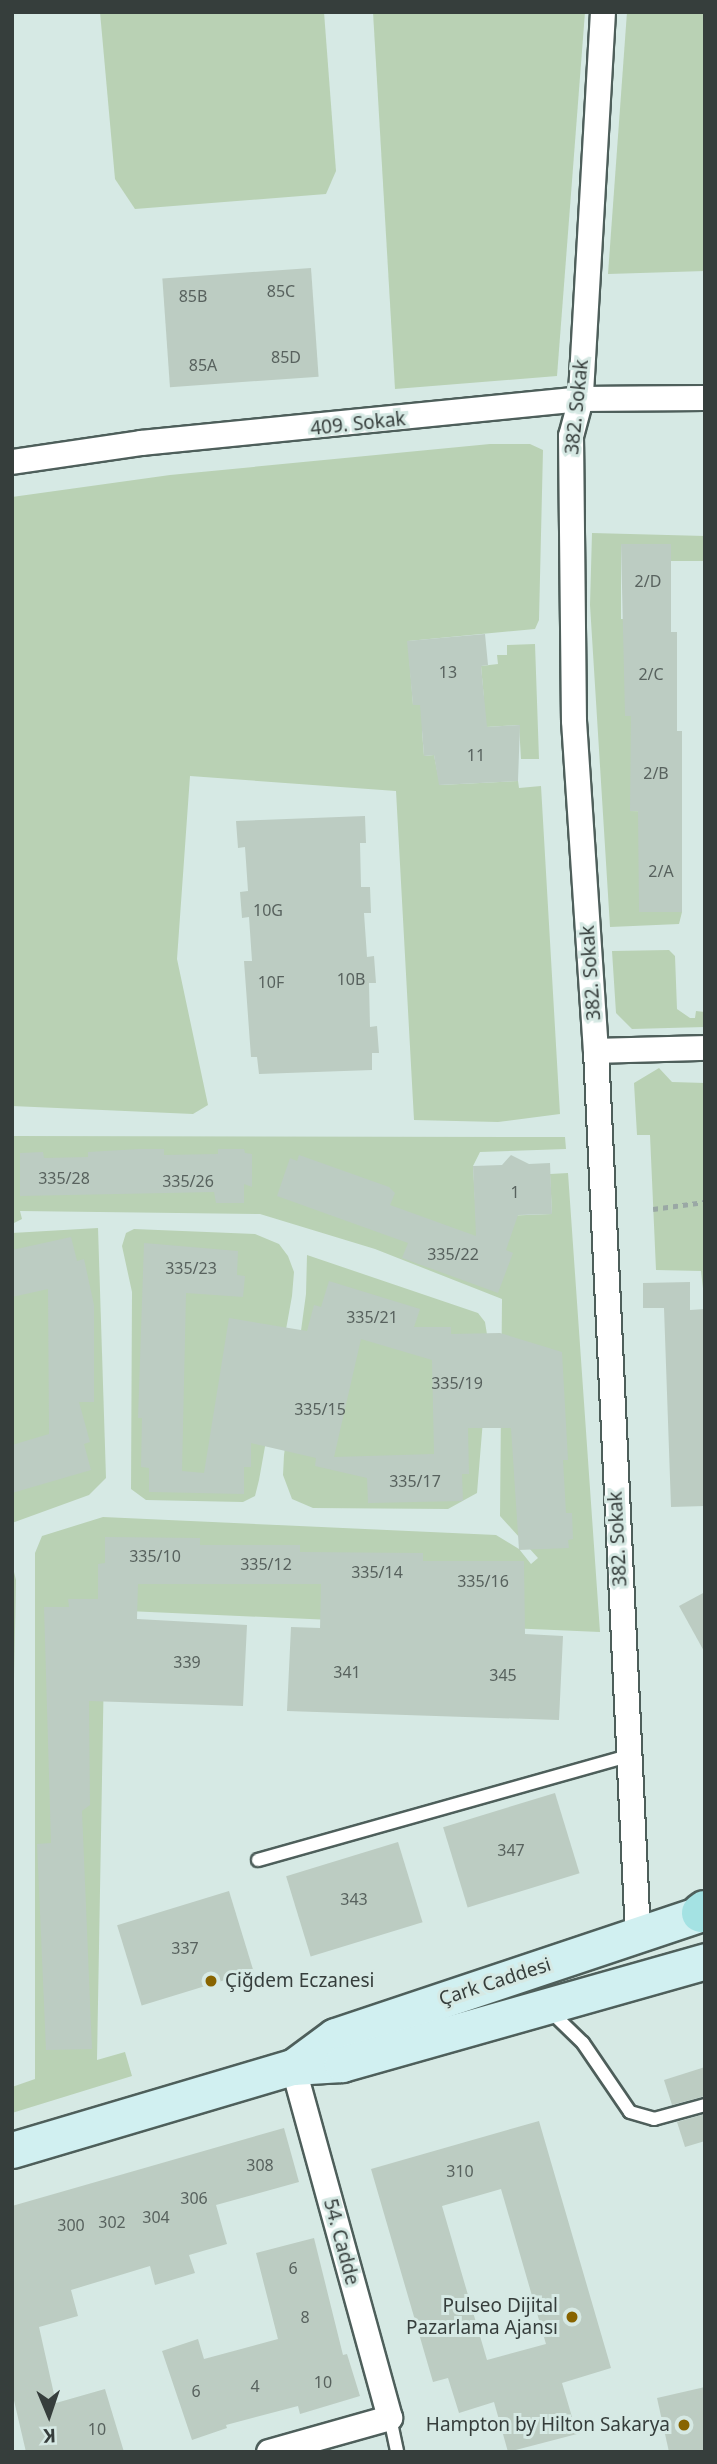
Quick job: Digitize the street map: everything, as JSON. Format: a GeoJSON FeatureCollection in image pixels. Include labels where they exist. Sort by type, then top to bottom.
{"type":"FeatureCollection","features":[{"type":"Feature","properties":{"kind":"main road","name":"Çark Caddesi"},"geometry":{"type":"LineString","coordinates":[[293,2067],[335,2036],[704,1912]]}},
{"type":"Feature","properties":{"kind":"main road","name":"Çark Caddesi"},"geometry":{"type":"LineString","coordinates":[[12,2150],[293,2067],[342,2064],[705,1961]]}},
{"type":"Feature","properties":{"kind":"street","name":"382. Sokak"},"geometry":{"type":"LineString","coordinates":[[603,12],[581,400],[571,436],[574,721],[596,1051],[638,1935]]}},
{"type":"Feature","properties":{"kind":"street","name":"409. Sokak"},"geometry":{"type":"LineString","coordinates":[[12,462],[141,443],[581,400],[705,398]]}},
{"type":"Feature","properties":{"kind":"street"},"geometry":{"type":"LineString","coordinates":[[596,1051],[705,1048]]}},
{"type":"Feature","properties":{"kind":"street","name":"54. Cadde"},"geometry":{"type":"LineString","coordinates":[[293,2067],[390,2418]]}},
{"type":"Feature","properties":{"kind":"street"},"geometry":{"type":"LineString","coordinates":[[269,2452],[390,2418]]}},
{"type":"Feature","properties":{"kind":"lane"},"geometry":{"type":"LineString","coordinates":[[258,1860],[628,1756]]}},
{"type":"Feature","properties":{"kind":"lane"},"geometry":{"type":"LineString","coordinates":[[547,2008],[583,2043],[630,2112],[654,2119],[705,2105]]}},
{"type":"Feature","properties":{"kind":"lane"},"geometry":{"type":"LineString","coordinates":[[390,2418],[397,2452]]}},
{"type":"Feature","properties":{"kind":"path"},"geometry":{"type":"LineString","coordinates":[[653,1209],[705,1202]]}},
{"type":"Feature","properties":{"kind":"green space"},"geometry":{"type":"Polygon","coordinates":[[[100,12],[324,12],[336,171],[326,194],[135,209],[115,179],[100,12]]]}},
{"type":"Feature","properties":{"kind":"green space"},"geometry":{"type":"Polygon","coordinates":[[[373,12],[585,12],[557,376],[395,389],[373,12]]]}},
{"type":"Feature","properties":{"kind":"green space"},"geometry":{"type":"Polygon","coordinates":[[[627,12],[705,12],[705,271],[608,274],[627,12]]]}},
{"type":"Feature","properties":{"kind":"green space"},"geometry":{"type":"Polygon","coordinates":[[[490,444],[530,444],[543,450],[539,620],[535,629],[408,641],[413,705],[484,699],[481,666],[498,664],[497,655],[507,655],[507,645],[535,644],[539,759],[521,759],[519,725],[422,731],[424,756],[434,755],[440,785],[518,781],[519,788],[541,786],[560,1114],[498,1122],[414,1120],[396,791],[190,776],[177,959],[208,1105],[193,1114],[12,1106],[12,497],[170,475],[490,444]]]}},
{"type":"Feature","properties":{"kind":"green space"},"geometry":{"type":"Polygon","coordinates":[[[592,533],[705,536],[705,561],[671,561],[671,544],[621,544],[621,619],[663,620],[625,632],[625,715],[667,716],[630,811],[675,812],[639,912],[682,912],[679,924],[610,927],[590,605],[592,533]]]}},
{"type":"Feature","properties":{"kind":"green space"},"geometry":{"type":"Polygon","coordinates":[[[669,950],[675,956],[677,1009],[690,1018],[695,1018],[696,1011],[705,1012],[705,1027],[632,1029],[616,1013],[612,951],[669,950]]]}},
{"type":"Feature","properties":{"kind":"green space"},"geometry":{"type":"Polygon","coordinates":[[[659,1068],[672,1082],[705,1083],[705,1306],[701,1271],[656,1270],[650,1135],[637,1135],[634,1083],[659,1068]]]}},
{"type":"Feature","properties":{"kind":"green space"},"geometry":{"type":"Polygon","coordinates":[[[12,1136],[565,1137],[566,1149],[480,1152],[473,1166],[476,1217],[552,1214],[550,1174],[568,1173],[600,1632],[105,1610],[97,2060],[125,2052],[132,2076],[12,2113],[12,2087],[35,2079],[35,1553],[42,1536],[103,1517],[496,1535],[519,1549],[531,1564],[538,1558],[500,1516],[502,1299],[375,1249],[260,1214],[20,1211],[22,1219],[12,1224],[12,1136]]]}},
{"type":"Feature","properties":{"kind":"green space"},"geometry":{"type":"Polygon","coordinates":[[[98,1228],[106,1478],[89,1495],[12,1523],[12,1233],[98,1228]]]}},
{"type":"Feature","properties":{"kind":"green space"},"geometry":{"type":"Polygon","coordinates":[[[134,1229],[255,1234],[279,1244],[288,1256],[294,1272],[292,1296],[259,1480],[255,1496],[243,1502],[146,1500],[131,1489],[132,1292],[122,1246],[126,1233],[134,1229]]]}},
{"type":"Feature","properties":{"kind":"green space"},"geometry":{"type":"Polygon","coordinates":[[[307,1255],[478,1313],[485,1322],[489,1347],[477,1493],[448,1509],[313,1508],[292,1499],[283,1475],[284,1455],[306,1294],[307,1255]]]}},
{"type":"Feature","properties":{"kind":"green space"},"geometry":{"type":"Polygon","coordinates":[[[12,1564],[16,1580],[12,1777],[12,1564]]]}},
{"type":"Feature","properties":{"kind":"building"},"geometry":{"type":"Polygon","coordinates":[[[311,268],[319,377],[170,387],[162,278],[311,268]]]}},
{"type":"Feature","properties":{"kind":"building"},"geometry":{"type":"Polygon","coordinates":[[[621,544],[671,544],[671,632],[677,632],[677,731],[682,731],[682,912],[639,912],[638,811],[630,811],[631,716],[625,716],[621,544]]]}},
{"type":"Feature","properties":{"kind":"building"},"geometry":{"type":"Polygon","coordinates":[[[485,634],[488,665],[481,666],[487,727],[520,725],[518,781],[439,785],[434,755],[424,756],[420,705],[413,705],[407,641],[485,634]]]}},
{"type":"Feature","properties":{"kind":"building"},"geometry":{"type":"Polygon","coordinates":[[[365,816],[366,843],[360,843],[361,887],[370,887],[371,913],[364,913],[367,957],[374,956],[376,983],[369,983],[370,1027],[377,1026],[379,1053],[372,1053],[372,1070],[259,1074],[257,1057],[251,1057],[244,961],[252,961],[249,917],[242,918],[240,892],[248,891],[245,847],[238,848],[236,821],[365,816]]]}},
{"type":"Feature","properties":{"kind":"building"},"geometry":{"type":"Polygon","coordinates":[[[164,1149],[164,1155],[218,1154],[218,1149],[244,1149],[245,1153],[252,1154],[252,1187],[244,1184],[244,1203],[216,1203],[214,1192],[20,1196],[20,1153],[43,1152],[44,1158],[88,1157],[88,1152],[164,1149]]]}},
{"type":"Feature","properties":{"kind":"building"},"geometry":{"type":"Polygon","coordinates":[[[299,1155],[389,1187],[395,1193],[390,1205],[476,1236],[473,1166],[502,1165],[511,1155],[529,1164],[550,1163],[552,1214],[518,1215],[506,1250],[513,1253],[498,1293],[402,1258],[408,1243],[277,1196],[290,1158],[297,1161],[299,1155]]]}},
{"type":"Feature","properties":{"kind":"building"},"geometry":{"type":"Polygon","coordinates":[[[71,1237],[77,1261],[84,1259],[94,1305],[94,1402],[79,1402],[90,1442],[84,1444],[91,1470],[12,1493],[12,1445],[49,1434],[48,1289],[12,1297],[12,1250],[71,1237]]]}},
{"type":"Feature","properties":{"kind":"building"},"geometry":{"type":"Polygon","coordinates":[[[144,1243],[238,1251],[237,1275],[245,1276],[243,1297],[186,1293],[182,1471],[204,1473],[229,1318],[307,1331],[314,1305],[321,1307],[329,1281],[420,1309],[414,1327],[451,1327],[451,1334],[500,1333],[562,1352],[568,1460],[563,1460],[566,1513],[572,1513],[573,1539],[568,1540],[569,1548],[519,1550],[511,1428],[468,1428],[469,1474],[462,1474],[463,1501],[368,1503],[367,1478],[315,1466],[316,1458],[251,1443],[251,1467],[244,1467],[244,1494],[149,1492],[149,1468],[141,1467],[142,1418],[138,1418],[144,1243]],[[361,1339],[334,1457],[434,1454],[432,1360],[361,1339]]]}},
{"type":"Feature","properties":{"kind":"building"},"geometry":{"type":"Polygon","coordinates":[[[690,1282],[690,1310],[705,1309],[705,1506],[671,1507],[664,1308],[643,1308],[643,1283],[690,1282]]]}},
{"type":"Feature","properties":{"kind":"building"},"geometry":{"type":"Polygon","coordinates":[[[105,1537],[200,1538],[200,1545],[300,1545],[300,1552],[423,1553],[423,1561],[524,1561],[525,1634],[563,1636],[559,1720],[287,1711],[291,1627],[320,1628],[321,1584],[138,1584],[137,1619],[247,1625],[243,1706],[89,1701],[90,1805],[82,1811],[92,2049],[46,2050],[37,1844],[51,1843],[44,1607],[69,1607],[68,1599],[98,1599],[98,1564],[105,1563],[105,1537]]]}},
{"type":"Feature","properties":{"kind":"building"},"geometry":{"type":"Polygon","coordinates":[[[705,1592],[705,1653],[679,1606],[705,1592]]]}},
{"type":"Feature","properties":{"kind":"building"},"geometry":{"type":"Polygon","coordinates":[[[555,1793],[580,1873],[468,1908],[443,1827],[555,1793]]]}},
{"type":"Feature","properties":{"kind":"building"},"geometry":{"type":"Polygon","coordinates":[[[398,1842],[423,1922],[311,1957],[286,1876],[398,1842]]]}},
{"type":"Feature","properties":{"kind":"building"},"geometry":{"type":"Polygon","coordinates":[[[229,1891],[254,1971],[142,2006],[117,1925],[229,1891]]]}},
{"type":"Feature","properties":{"kind":"building"},"geometry":{"type":"Polygon","coordinates":[[[705,2067],[705,2096],[672,2105],[664,2080],[705,2067]]]}},
{"type":"Feature","properties":{"kind":"building"},"geometry":{"type":"Polygon","coordinates":[[[705,2114],[705,2141],[685,2147],[677,2122],[705,2114]]]}},
{"type":"Feature","properties":{"kind":"building"},"geometry":{"type":"Polygon","coordinates":[[[539,2121],[611,2368],[562,2383],[577,2434],[508,2452],[494,2402],[459,2413],[448,2378],[433,2382],[371,2169],[539,2121]],[[501,2189],[442,2206],[487,2360],[546,2344],[501,2189]]]}},
{"type":"Feature","properties":{"kind":"building"},"geometry":{"type":"Polygon","coordinates":[[[284,2128],[299,2182],[216,2205],[227,2244],[189,2255],[195,2273],[155,2285],[150,2266],[71,2290],[78,2316],[39,2327],[56,2403],[105,2389],[124,2452],[26,2452],[12,2392],[12,2206],[284,2128]]]}},
{"type":"Feature","properties":{"kind":"building"},"geometry":{"type":"Polygon","coordinates":[[[314,2238],[343,2355],[347,2354],[360,2396],[300,2414],[298,2406],[226,2425],[227,2428],[192,2440],[162,2351],[198,2339],[204,2359],[278,2339],[256,2253],[314,2238]]]}},
{"type":"Feature","properties":{"kind":"building","name":"Hampton by Hilton Sakarya"},"geometry":{"type":"Polygon","coordinates":[[[705,2387],[705,2452],[669,2452],[657,2398],[705,2387]]]}},
{"type":"Feature","properties":{"kind":"place","name":"Çiğdem Eczanesi"},"geometry":{"type":"Point","coordinates":[211,1981]}},
{"type":"Feature","properties":{"kind":"place","name":"Pulseo Dijital Pazarlama Ajansı"},"geometry":{"type":"Point","coordinates":[572,2317]}},
{"type":"Feature","properties":{"kind":"place","name":"Hampton by Hilton Sakarya"},"geometry":{"type":"Point","coordinates":[684,2425]}}]}
